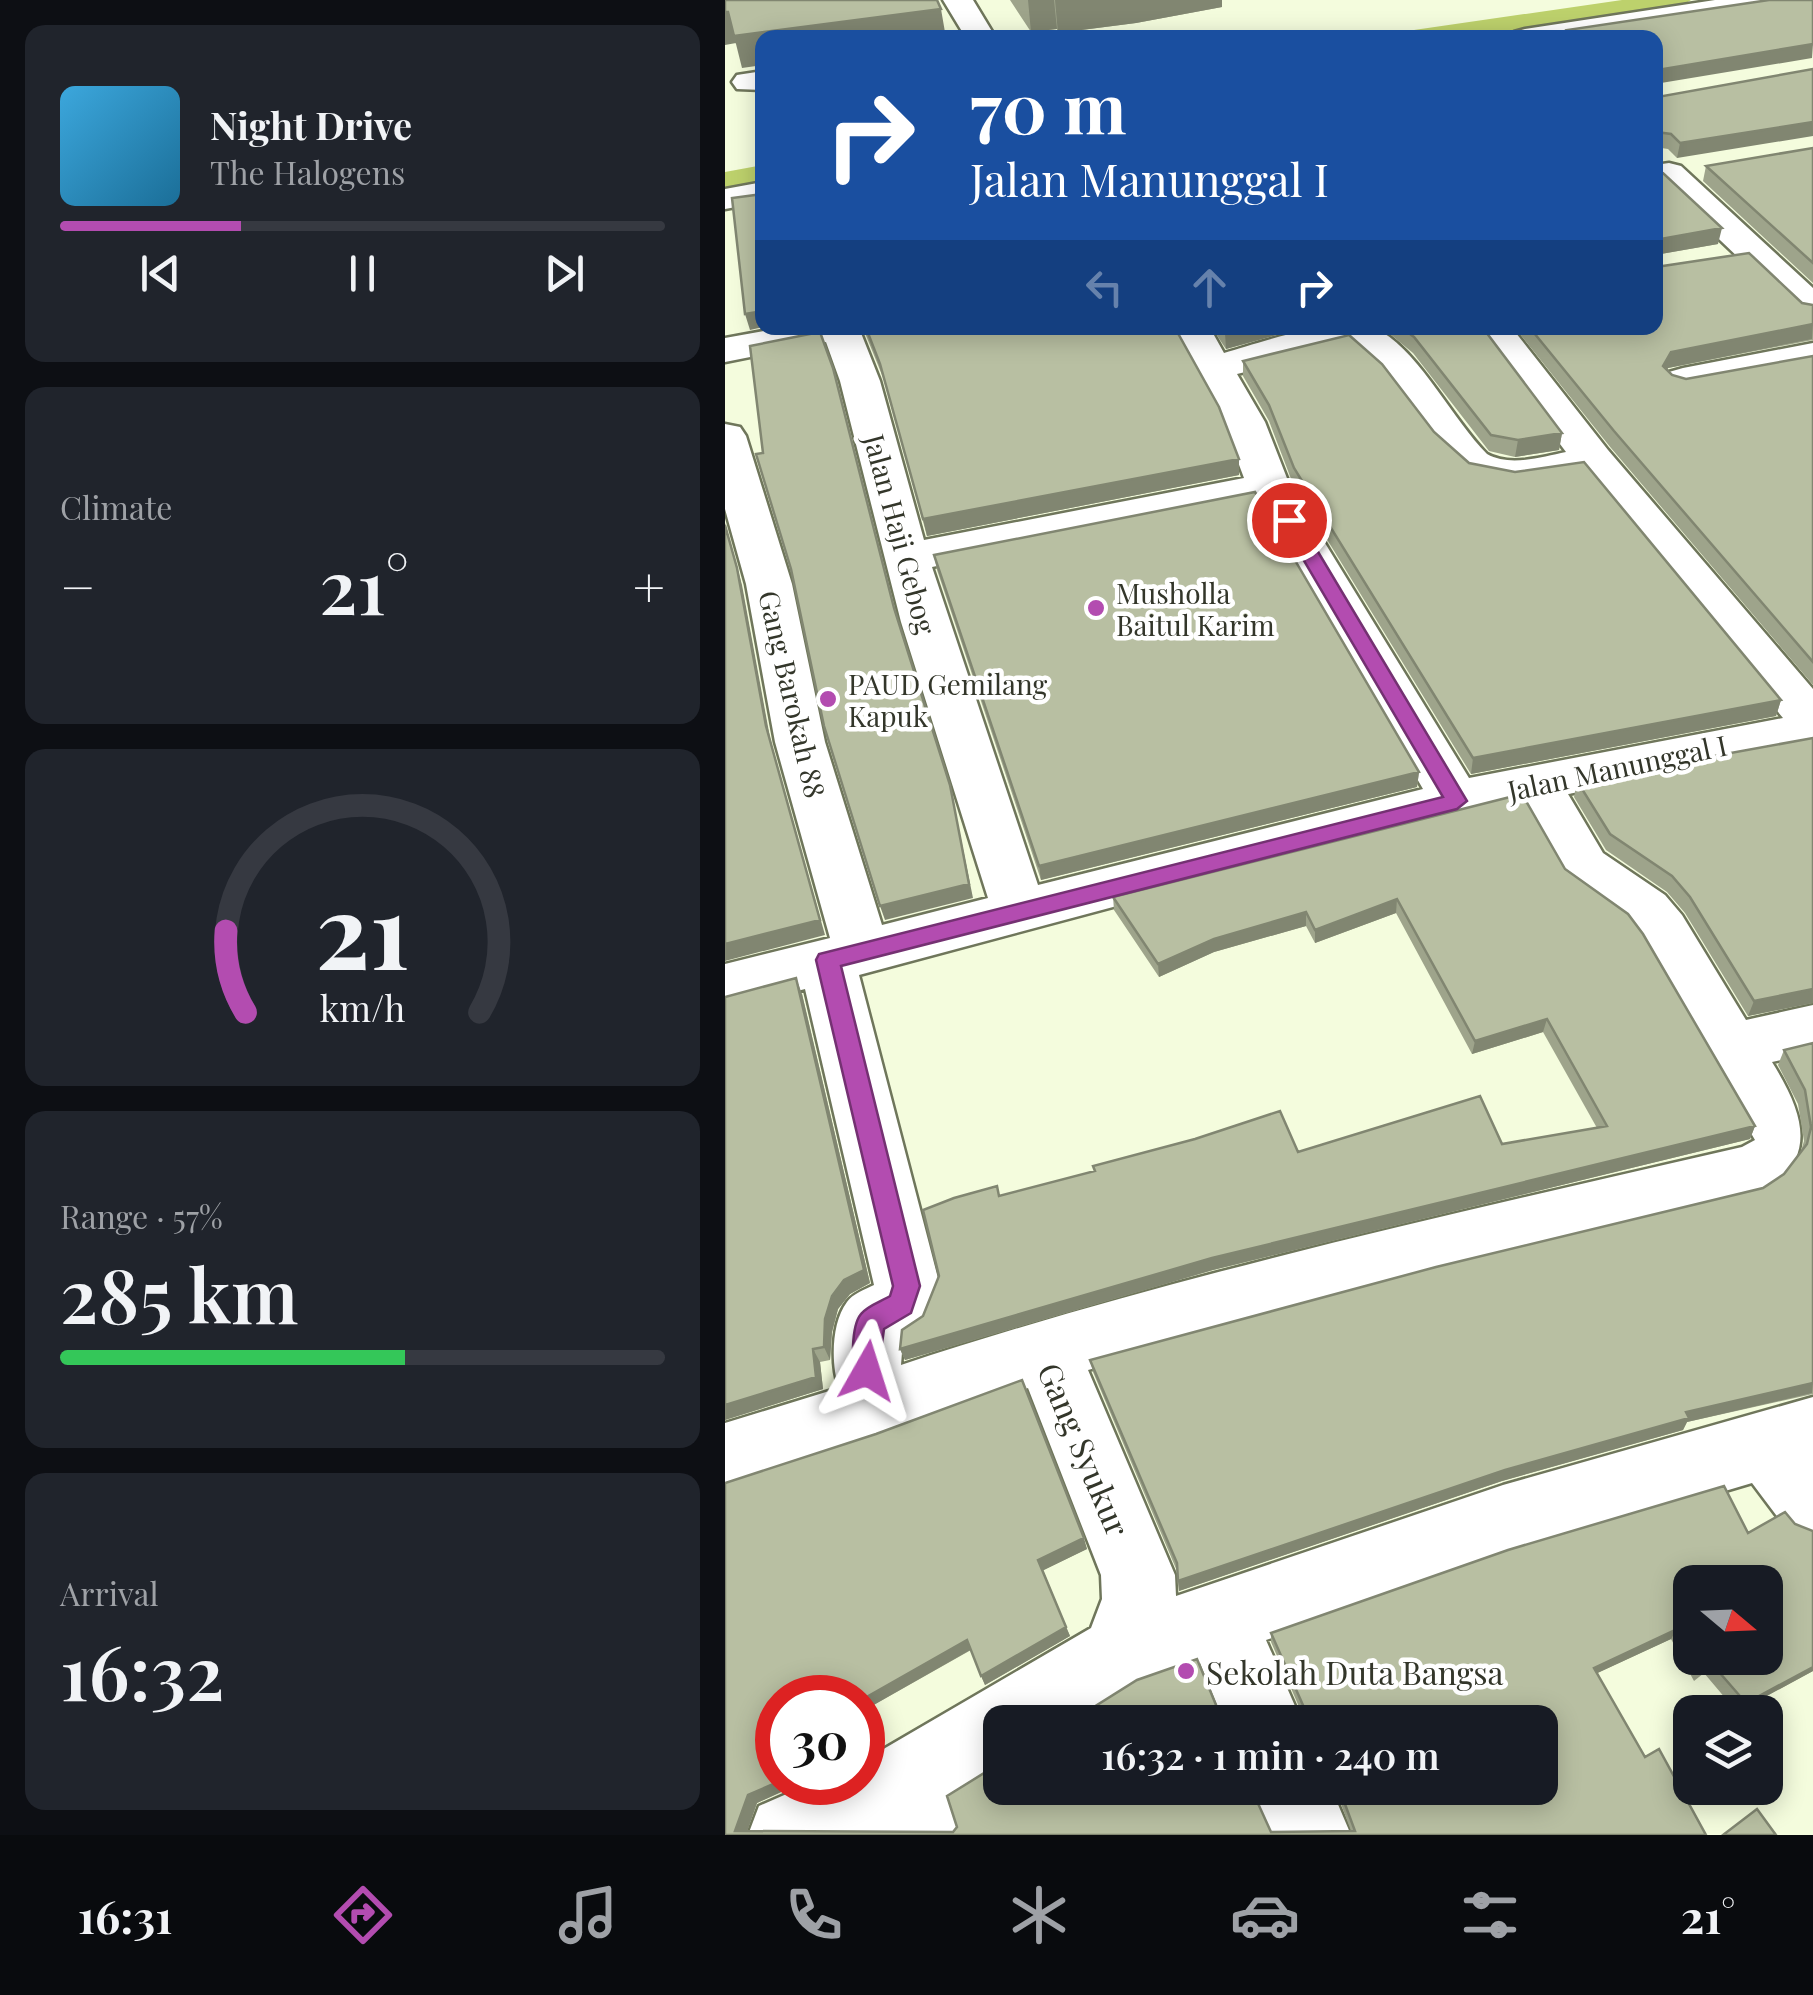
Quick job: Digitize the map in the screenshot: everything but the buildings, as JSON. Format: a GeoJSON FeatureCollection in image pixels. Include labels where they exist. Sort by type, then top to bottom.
{"type":"FeatureCollection","features":[{"type":"Feature","properties":{"kind":"street"},"geometry":{"type":"LineString","coordinates":[[959,0],[976,30]]}},
{"type":"Feature","properties":{"kind":"street"},"geometry":{"type":"LineString","coordinates":[[1570,30],[1773,0]]}},
{"type":"Feature","properties":{"kind":"street"},"geometry":{"type":"LineString","coordinates":[[1663,170],[1705,167]]}},
{"type":"Feature","properties":{"kind":"street"},"geometry":{"type":"LineString","coordinates":[[1663,173],[1813,308]]}},
{"type":"Feature","properties":{"kind":"street"},"geometry":{"type":"LineString","coordinates":[[725,199],[755,193]]}},
{"type":"Feature","properties":{"kind":"street"},"geometry":{"type":"LineString","coordinates":[[1713,260],[1751,253]]}},
{"type":"Feature","properties":{"kind":"street"},"geometry":{"type":"LineString","coordinates":[[725,350],[803,335]]}},
{"type":"Feature","properties":{"kind":"street","name":"Jalan Haji Gebog"},"geometry":{"type":"LineString","coordinates":[[842,335],[860,381],[905,558],[1021,911]]}},
{"type":"Feature","properties":{"kind":"street"},"geometry":{"type":"LineString","coordinates":[[1195,335],[1243,422],[1269,486],[1457,801]]}},
{"type":"Feature","properties":{"kind":"street"},"geometry":{"type":"LineString","coordinates":[[1497,335],[1593,459],[1813,722]]}},
{"type":"Feature","properties":{"kind":"street"},"geometry":{"type":"LineString","coordinates":[[1213,368],[1337,337],[1360,336],[1370,341],[1412,387],[1472,466],[1503,473],[1593,459]]}},
{"type":"Feature","properties":{"kind":"street"},"geometry":{"type":"LineString","coordinates":[[1683,380],[1813,355]]}},
{"type":"Feature","properties":{"kind":"street","name":"Gang Barokah 88"},"geometry":{"type":"LineString","coordinates":[[725,436],[769,584],[845,956]]}},
{"type":"Feature","properties":{"kind":"street"},"geometry":{"type":"LineString","coordinates":[[905,558],[1269,486]]}},
{"type":"Feature","properties":{"kind":"street","name":"Jalan Manunggal I"},"geometry":{"type":"LineString","coordinates":[[725,987],[1457,801],[1707,746],[1813,731]]}},
{"type":"Feature","properties":{"kind":"street"},"geometry":{"type":"LineString","coordinates":[[1045,1350],[1433,1248],[1755,1170],[1782,1156],[1787,1142],[1662,930],[1646,910],[1584,867],[1535,783]]}},
{"type":"Feature","properties":{"kind":"street"},"geometry":{"type":"LineString","coordinates":[[845,956],[907,1286],[901,1304],[877,1317],[869,1332],[867,1371],[881,1409]]}},
{"type":"Feature","properties":{"kind":"street"},"geometry":{"type":"LineString","coordinates":[[1733,1047],[1813,1029]]}},
{"type":"Feature","properties":{"kind":"street","name":"Gang Syukur"},"geometry":{"type":"LineString","coordinates":[[725,1458],[881,1409],[901,1398],[1045,1350],[1138,1575],[1139,1598],[1118,1654]]}},
{"type":"Feature","properties":{"kind":"street"},"geometry":{"type":"LineString","coordinates":[[1034,1705],[1118,1654],[1219,1618],[1503,1522],[1790,1439],[1813,1506]]}},
{"type":"Feature","properties":{"kind":"street"},"geometry":{"type":"LineString","coordinates":[[1219,1618],[1256,1705]]}},
{"type":"Feature","properties":{"kind":"street"},"geometry":{"type":"LineString","coordinates":[[787,1835],[911,1810],[983,1743]]}},
{"type":"Feature","properties":{"kind":"street"},"geometry":{"type":"LineString","coordinates":[[1298,1805],[1311,1835]]}},
{"type":"Feature","properties":{"kind":"waterway"},"geometry":{"type":"LineString","coordinates":[[1470,30],[1678,0]]}},
{"type":"Feature","properties":{"kind":"waterway"},"geometry":{"type":"LineString","coordinates":[[725,181],[755,175]]}},
{"type":"Feature","properties":{"kind":"place","name":"Musholla Baitul Karim"},"geometry":{"type":"Point","coordinates":[1096,608]}},
{"type":"Feature","properties":{"kind":"place","name":"PAUD Gemilang Kapuk"},"geometry":{"type":"Point","coordinates":[828,699]}},
{"type":"Feature","properties":{"kind":"place","name":"Sekolah Duta Bangsa"},"geometry":{"type":"Point","coordinates":[1186,1671]}},
{"type":"Feature","properties":{"kind":"route"},"geometry":{"type":"LineString","coordinates":[[867,1371],[871,1322],[901,1304],[907,1286],[827,960],[1457,801],[1289,520]]}}]}
